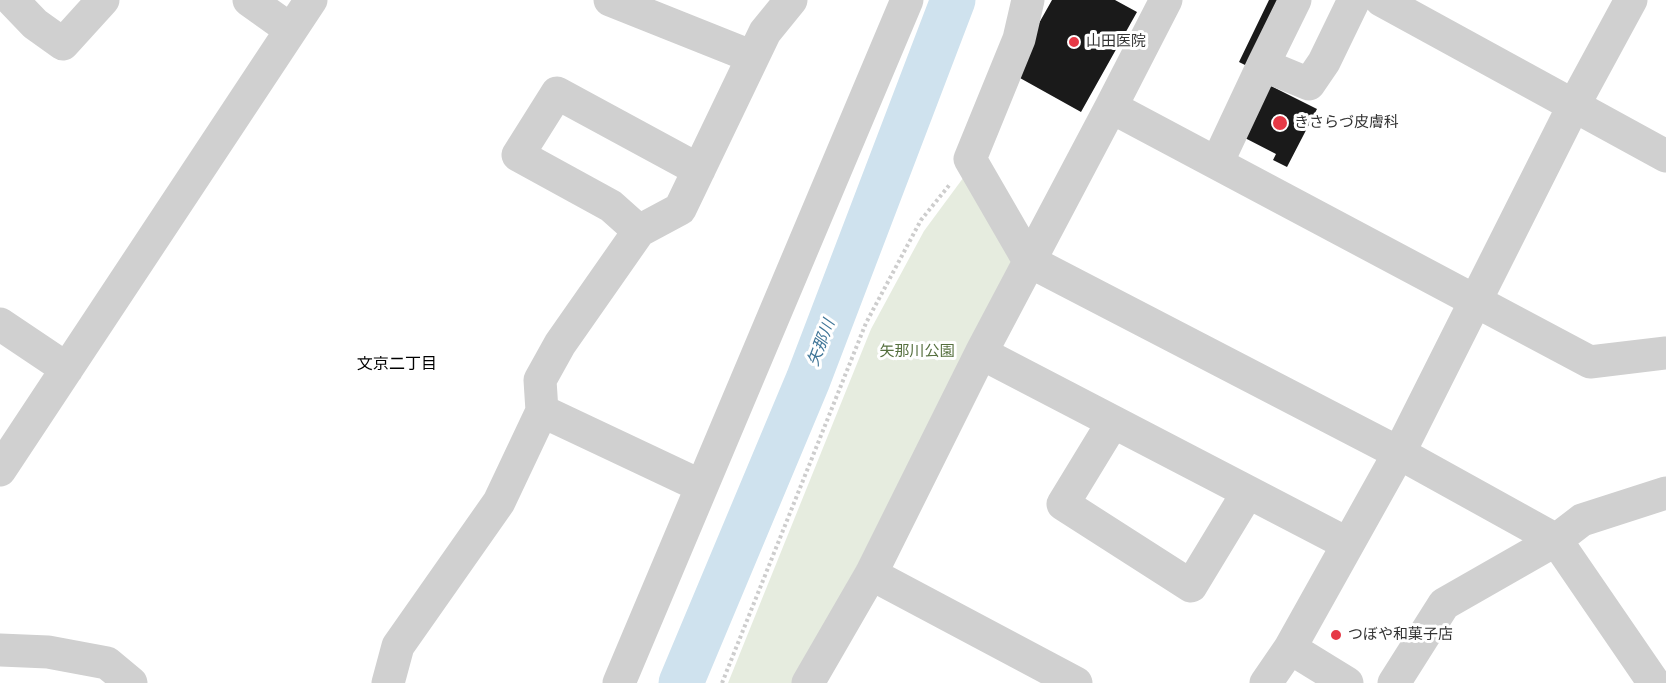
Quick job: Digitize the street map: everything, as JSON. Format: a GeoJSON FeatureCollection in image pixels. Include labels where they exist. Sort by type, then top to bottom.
{"type":"FeatureCollection","features":[{"type":"Feature","properties":{"kind":"street"},"geometry":{"type":"LineString","coordinates":[[12,0],[35,24],[63,44],[103,0]]}},
{"type":"Feature","properties":{"kind":"street"},"geometry":{"type":"LineString","coordinates":[[249,0],[291,30]]}},
{"type":"Feature","properties":{"kind":"street"},"geometry":{"type":"LineString","coordinates":[[0,470],[311,0]]}},
{"type":"Feature","properties":{"kind":"street"},"geometry":{"type":"LineString","coordinates":[[610,0],[753,57]]}},
{"type":"Feature","properties":{"kind":"street"},"geometry":{"type":"LineString","coordinates":[[388,683],[398,646],[499,502],[542,411],[540,381],[560,344],[639,231],[680,209],[765,32],[791,0]]}},
{"type":"Feature","properties":{"kind":"street"},"geometry":{"type":"LineString","coordinates":[[619,683],[907,0]]}},
{"type":"Feature","properties":{"kind":"street"},"geometry":{"type":"LineString","coordinates":[[1028,0],[1019,39],[970,159],[1029,261],[1399,453],[1556,540],[1654,683]]}},
{"type":"Feature","properties":{"kind":"street"},"geometry":{"type":"LineString","coordinates":[[808,683],[871,574],[981,353],[1166,0]]}},
{"type":"Feature","properties":{"kind":"street"},"geometry":{"type":"LineString","coordinates":[[1217,163],[1295,0]]}},
{"type":"Feature","properties":{"kind":"street"},"geometry":{"type":"LineString","coordinates":[[1263,65],[1309,84],[1324,62],[1354,0]]}},
{"type":"Feature","properties":{"kind":"street"},"geometry":{"type":"LineString","coordinates":[[1381,0],[1666,156]]}},
{"type":"Feature","properties":{"kind":"street"},"geometry":{"type":"LineString","coordinates":[[1266,683],[1290,648],[1399,453],[1574,105],[1631,0]]}},
{"type":"Feature","properties":{"kind":"street"},"geometry":{"type":"LineString","coordinates":[[639,231],[611,206],[518,154],[557,93],[699,170]]}},
{"type":"Feature","properties":{"kind":"street"},"geometry":{"type":"LineString","coordinates":[[1111,107],[1590,362],[1666,354]]}},
{"type":"Feature","properties":{"kind":"street"},"geometry":{"type":"LineString","coordinates":[[0,324],[67,369]]}},
{"type":"Feature","properties":{"kind":"street"},"geometry":{"type":"LineString","coordinates":[[981,353],[1348,544]]}},
{"type":"Feature","properties":{"kind":"street"},"geometry":{"type":"LineString","coordinates":[[542,411],[701,486]]}},
{"type":"Feature","properties":{"kind":"street"},"geometry":{"type":"LineString","coordinates":[[1113,422],[1063,504],[1191,586],[1248,492]]}},
{"type":"Feature","properties":{"kind":"street"},"geometry":{"type":"LineString","coordinates":[[1394,683],[1444,604],[1556,540],[1582,520],[1666,493]]}},
{"type":"Feature","properties":{"kind":"street"},"geometry":{"type":"LineString","coordinates":[[871,574],[1054,678]]}},
{"type":"Feature","properties":{"kind":"street"},"geometry":{"type":"LineString","coordinates":[[1290,648],[1347,683]]}},
{"type":"Feature","properties":{"kind":"street"},"geometry":{"type":"LineString","coordinates":[[0,650],[48,652],[107,663],[131,683]]}},
{"type":"Feature","properties":{"kind":"path"},"geometry":{"type":"LineString","coordinates":[[722,683],[866,323],[921,220],[970,159]]}},
{"type":"Feature","properties":{"kind":"green space","name":"矢那川公園"},"geometry":{"type":"Polygon","coordinates":[[[969,170],[1020,263],[799,683],[728,683],[871,329],[924,231],[969,170]]]}},
{"type":"Feature","properties":{"kind":"building","name":"山田医院"},"geometry":{"type":"Polygon","coordinates":[[[1052,0],[1115,0],[1137,12],[1081,112],[1011,73],[1052,0]]]}},
{"type":"Feature","properties":{"kind":"building"},"geometry":{"type":"Polygon","coordinates":[[[1269,0],[1285,0],[1253,69],[1239,62],[1269,0]]]}},
{"type":"Feature","properties":{"kind":"building","name":"きさらづ皮膚科"},"geometry":{"type":"Polygon","coordinates":[[[1269,85],[1317,109],[1287,167],[1273,160],[1276,154],[1243,137],[1269,85]]]}},
{"type":"Feature","properties":{"kind":"waterway","name":"矢那川"},"geometry":{"type":"LineString","coordinates":[[681,683],[808,380],[953,0]]}},
{"type":"Feature","properties":{"kind":"place","name":"山田医院"},"geometry":{"type":"Point","coordinates":[1074,42]}},
{"type":"Feature","properties":{"kind":"place","name":"きさらづ皮膚科"},"geometry":{"type":"Point","coordinates":[1280,123]}},
{"type":"Feature","properties":{"kind":"place","name":"つぼや和菓子店"},"geometry":{"type":"Point","coordinates":[1336,635]}},
{"type":"Feature","properties":{"kind":"district","name":"文京二丁目"},"geometry":{"type":"Point","coordinates":[397,365]}}]}
